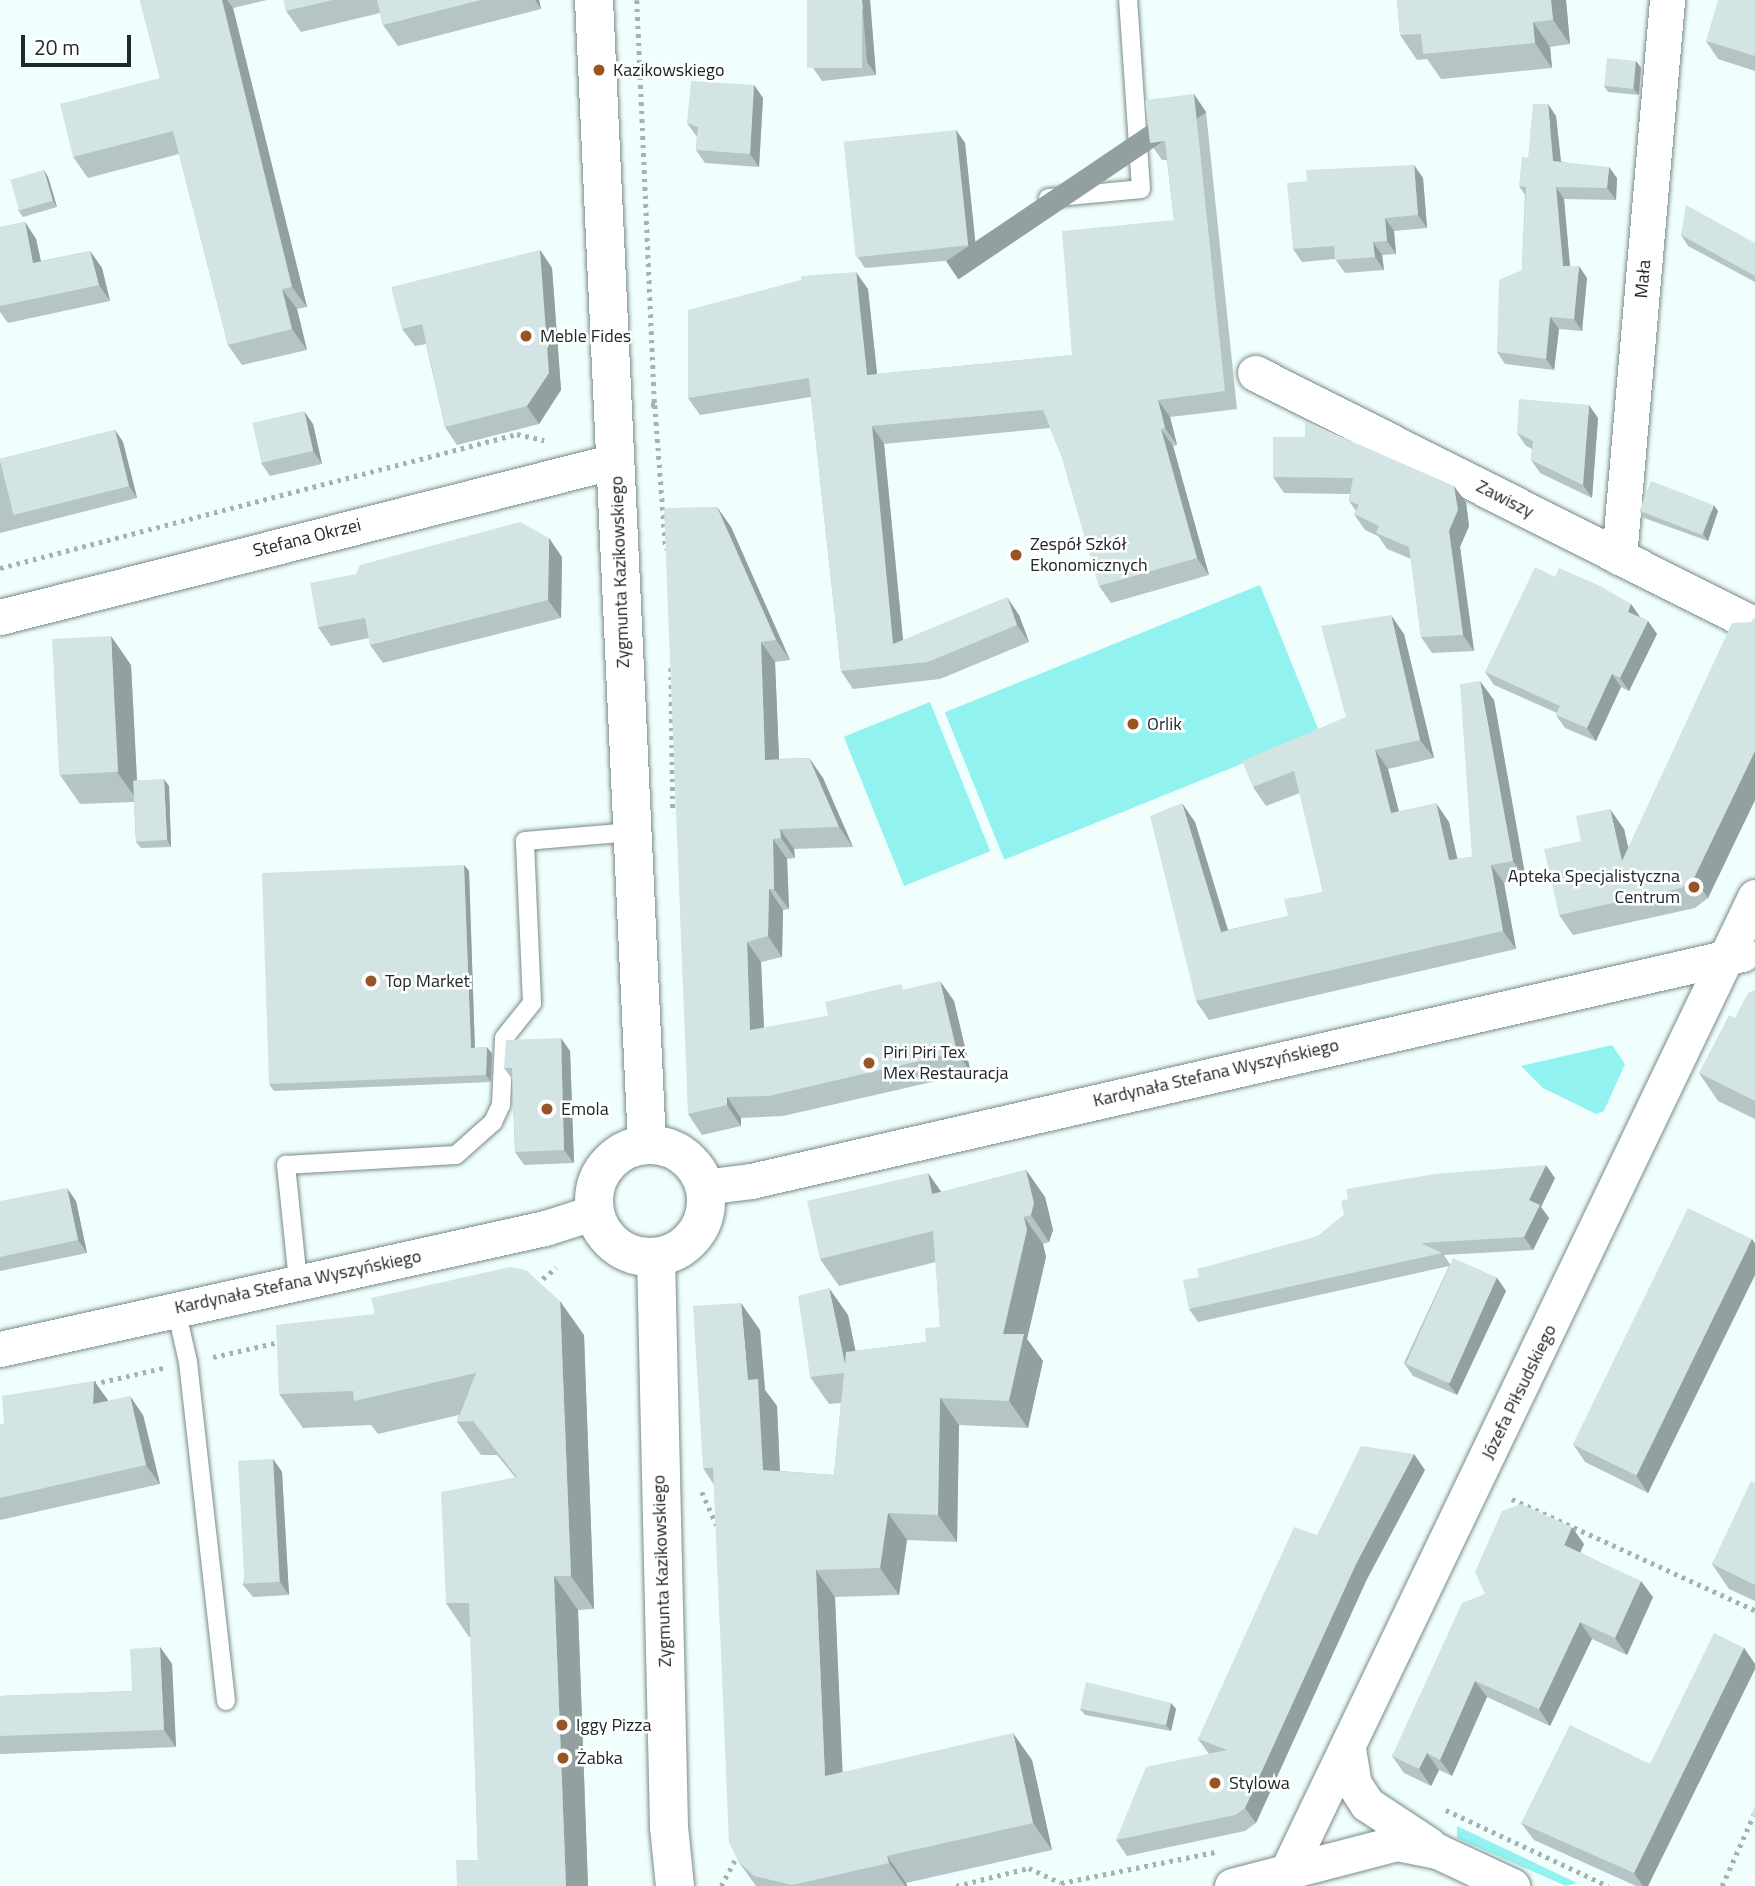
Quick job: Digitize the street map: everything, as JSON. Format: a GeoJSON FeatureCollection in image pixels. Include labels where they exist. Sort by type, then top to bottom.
{"type":"FeatureCollection","features":[{"type":"Feature","properties":{"kind":"street","name":"Zygmunta Kazikowskiego"},"geometry":{"type":"LineString","coordinates":[[594,0],[647,1144]]}},
{"type":"Feature","properties":{"kind":"street","name":"Mała"},"geometry":{"type":"LineString","coordinates":[[1619,557],[1667,0]]}},
{"type":"Feature","properties":{"kind":"street","name":"Zawiszy"},"geometry":{"type":"LineString","coordinates":[[1255,373],[1755,625]]}},
{"type":"Feature","properties":{"kind":"street","name":"Stefana Okrzei"},"geometry":{"type":"LineString","coordinates":[[0,617],[615,461]]}},
{"type":"Feature","properties":{"kind":"street","name":"Józefa Piłsudskiego"},"geometry":{"type":"LineString","coordinates":[[1283,1879],[1742,955],[1755,897]]}},
{"type":"Feature","properties":{"kind":"street","name":"Kardynała Stefana Wyszyńskiego"},"geometry":{"type":"LineString","coordinates":[[704,1187],[751,1181],[1742,955]]}},
{"type":"Feature","properties":{"kind":"street"},"geometry":{"type":"LineString","coordinates":[[647,1144],[672,1149],[687,1158],[704,1187],[706,1206],[701,1224],[682,1246],[656,1256],[622,1250],[604,1232],[595,1212],[594,1191],[609,1162],[623,1152],[647,1144]]}},
{"type":"Feature","properties":{"kind":"street","name":"Kardynała Stefana Wyszyńskiego"},"geometry":{"type":"LineString","coordinates":[[0,1349],[545,1228],[595,1212]]}},
{"type":"Feature","properties":{"kind":"street","name":"Zygmunta Kazikowskiego"},"geometry":{"type":"LineString","coordinates":[[656,1256],[668,1813],[675,1886]]}},
{"type":"Feature","properties":{"kind":"street"},"geometry":{"type":"LineString","coordinates":[[1348,1748],[1354,1784],[1367,1804],[1437,1851],[1512,1886]]}},
{"type":"Feature","properties":{"kind":"street"},"geometry":{"type":"LineString","coordinates":[[1232,1886],[1283,1879],[1397,1843],[1437,1851]]}},
{"type":"Feature","properties":{"kind":"lane"},"geometry":{"type":"LineString","coordinates":[[1048,198],[1141,189],[1128,0]]}},
{"type":"Feature","properties":{"kind":"lane"},"geometry":{"type":"LineString","coordinates":[[298,1281],[286,1165],[456,1155],[493,1122],[501,1105],[504,1038],[532,1003],[525,841],[632,832]]}},
{"type":"Feature","properties":{"kind":"lane"},"geometry":{"type":"LineString","coordinates":[[176,1309],[188,1362],[226,1700]]}},
{"type":"Feature","properties":{"kind":"path"},"geometry":{"type":"LineString","coordinates":[[655,405],[667,564]]}},
{"type":"Feature","properties":{"kind":"path"},"geometry":{"type":"LineString","coordinates":[[0,568],[517,433],[551,442]]}},
{"type":"Feature","properties":{"kind":"path"},"geometry":{"type":"LineString","coordinates":[[670,659],[673,823]]}},
{"type":"Feature","properties":{"kind":"path"},"geometry":{"type":"LineString","coordinates":[[528,1291],[556,1268]]}},
{"type":"Feature","properties":{"kind":"path"},"geometry":{"type":"LineString","coordinates":[[80,1387],[290,1340]]}},
{"type":"Feature","properties":{"kind":"path"},"geometry":{"type":"LineString","coordinates":[[702,1481],[703,1495],[720,1529]]}},
{"type":"Feature","properties":{"kind":"path"},"geometry":{"type":"LineString","coordinates":[[1512,1499],[1755,1610]]}},
{"type":"Feature","properties":{"kind":"path"},"geometry":{"type":"LineString","coordinates":[[1438,1807],[1608,1886]]}},
{"type":"Feature","properties":{"kind":"path"},"geometry":{"type":"LineString","coordinates":[[1722,1886],[1755,1812]]}},
{"type":"Feature","properties":{"kind":"path"},"geometry":{"type":"LineString","coordinates":[[721,1886],[738,1856],[738,1843]]}},
{"type":"Feature","properties":{"kind":"path"},"geometry":{"type":"LineString","coordinates":[[956,1886],[1029,1868],[1060,1883],[1223,1850]]}},
{"type":"Feature","properties":{"kind":"shaded area","name":"Orlik"},"geometry":{"type":"Polygon","coordinates":[[[1260,585],[1320,732],[1004,860],[945,712],[1260,585]]]}},
{"type":"Feature","properties":{"kind":"shaded area"},"geometry":{"type":"Polygon","coordinates":[[[930,702],[990,851],[904,886],[844,737],[930,702]]]}},
{"type":"Feature","properties":{"kind":"shaded area"},"geometry":{"type":"Polygon","coordinates":[[[1612,1045],[1625,1064],[1604,1111],[1596,1114],[1543,1088],[1521,1066],[1612,1045]]]}},
{"type":"Feature","properties":{"kind":"shaded area"},"geometry":{"type":"Polygon","coordinates":[[[1457,1826],[1577,1883],[1566,1886],[1457,1838],[1457,1826]]]}},
{"type":"Feature","properties":{"kind":"building"},"geometry":{"type":"Polygon","coordinates":[[[140,0],[222,0],[292,287],[282,289],[292,329],[228,345],[173,131],[73,157],[60,104],[160,78],[140,0]]]}},
{"type":"Feature","properties":{"kind":"building"},"geometry":{"type":"Polygon","coordinates":[[[284,0],[332,0],[286,11],[284,0]]]}},
{"type":"Feature","properties":{"kind":"building"},"geometry":{"type":"Polygon","coordinates":[[[377,0],[481,0],[383,25],[377,0]]]}},
{"type":"Feature","properties":{"kind":"building"},"geometry":{"type":"Polygon","coordinates":[[[807,0],[862,0],[862,68],[807,68],[807,0]]]}},
{"type":"Feature","properties":{"kind":"building"},"geometry":{"type":"Polygon","coordinates":[[[1397,0],[1551,0],[1553,20],[1533,22],[1535,43],[1423,54],[1421,34],[1400,35],[1397,0]]]}},
{"type":"Feature","properties":{"kind":"building"},"geometry":{"type":"Polygon","coordinates":[[[1718,0],[1755,0],[1755,56],[1706,41],[1718,0]]]}},
{"type":"Feature","properties":{"kind":"building"},"geometry":{"type":"Polygon","coordinates":[[[1607,58],[1636,61],[1633,89],[1604,86],[1607,58]]]}},
{"type":"Feature","properties":{"kind":"building"},"geometry":{"type":"Polygon","coordinates":[[[691,81],[754,85],[750,154],[696,150],[698,127],[687,123],[691,81]]]}},
{"type":"Feature","properties":{"kind":"building"},"geometry":{"type":"Polygon","coordinates":[[[1194,94],[1225,391],[1158,400],[1165,428],[1161,429],[1197,558],[1099,586],[1062,457],[1043,410],[872,426],[893,644],[1007,597],[1017,625],[928,662],[841,671],[809,378],[688,398],[688,310],[801,280],[801,276],[856,272],[867,375],[1072,355],[1062,231],[1174,220],[1165,141],[1150,143],[1145,100],[1194,94]]]}},
{"type":"Feature","properties":{"kind":"building"},"geometry":{"type":"Polygon","coordinates":[[[1533,104],[1548,104],[1553,161],[1609,167],[1607,188],[1556,187],[1563,266],[1579,266],[1574,319],[1550,317],[1546,359],[1497,352],[1499,280],[1522,270],[1526,187],[1519,186],[1522,157],[1528,158],[1533,104]]]}},
{"type":"Feature","properties":{"kind":"building"},"geometry":{"type":"Polygon","coordinates":[[[956,130],[968,245],[856,257],[844,142],[956,130]]]}},
{"type":"Feature","properties":{"kind":"building"},"geometry":{"type":"Polygon","coordinates":[[[1414,165],[1418,215],[1385,218],[1387,241],[1373,242],[1375,257],[1335,260],[1334,246],[1293,249],[1287,183],[1307,181],[1306,170],[1414,165]]]}},
{"type":"Feature","properties":{"kind":"building"},"geometry":{"type":"Polygon","coordinates":[[[44,170],[53,201],[19,210],[10,180],[44,170]]]}},
{"type":"Feature","properties":{"kind":"building"},"geometry":{"type":"Polygon","coordinates":[[[1686,205],[1755,243],[1755,276],[1681,235],[1686,205]]]}},
{"type":"Feature","properties":{"kind":"building"},"geometry":{"type":"Polygon","coordinates":[[[25,222],[33,263],[90,251],[99,285],[0,306],[0,227],[25,222]]]}},
{"type":"Feature","properties":{"kind":"building"},"geometry":{"type":"Polygon","coordinates":[[[540,250],[549,373],[527,406],[445,427],[422,324],[402,329],[391,287],[540,250]]]}},
{"type":"Feature","properties":{"kind":"building"},"geometry":{"type":"Polygon","coordinates":[[[1519,399],[1589,405],[1583,485],[1531,460],[1533,441],[1517,433],[1519,399]]]}},
{"type":"Feature","properties":{"kind":"building"},"geometry":{"type":"Polygon","coordinates":[[[304,411],[313,451],[262,463],[252,423],[304,411]]]}},
{"type":"Feature","properties":{"kind":"building"},"geometry":{"type":"Polygon","coordinates":[[[1305,421],[1454,486],[1458,510],[1449,531],[1463,635],[1421,637],[1409,547],[1376,533],[1379,526],[1354,514],[1359,505],[1349,501],[1353,478],[1273,477],[1273,437],[1305,437],[1305,421]]]}},
{"type":"Feature","properties":{"kind":"building"},"geometry":{"type":"Polygon","coordinates":[[[115,430],[129,486],[14,515],[0,459],[115,430]]]}},
{"type":"Feature","properties":{"kind":"building"},"geometry":{"type":"Polygon","coordinates":[[[1651,481],[1714,505],[1702,535],[1640,511],[1651,481]]]}},
{"type":"Feature","properties":{"kind":"building"},"geometry":{"type":"Polygon","coordinates":[[[717,507],[776,640],[761,642],[765,760],[809,758],[839,827],[780,829],[781,838],[773,839],[774,889],[769,889],[768,936],[747,942],[750,1030],[828,1016],[825,1002],[901,984],[903,990],[940,981],[957,1052],[769,1096],[727,1097],[727,1105],[688,1114],[664,508],[717,507]]]}},
{"type":"Feature","properties":{"kind":"building"},"geometry":{"type":"Polygon","coordinates":[[[520,522],[549,538],[548,600],[370,645],[365,618],[318,627],[310,583],[356,574],[360,565],[520,522]]]}},
{"type":"Feature","properties":{"kind":"building"},"geometry":{"type":"Polygon","coordinates":[[[1535,567],[1555,577],[1559,568],[1600,586],[1631,604],[1628,612],[1648,621],[1620,678],[1612,674],[1587,728],[1556,715],[1560,706],[1485,672],[1535,567]]]}},
{"type":"Feature","properties":{"kind":"building"},"geometry":{"type":"Polygon","coordinates":[[[1391,615],[1420,740],[1375,750],[1391,813],[1436,803],[1449,860],[1472,857],[1460,684],[1480,681],[1513,861],[1491,865],[1503,931],[1196,1001],[1150,816],[1182,803],[1221,932],[1288,916],[1284,899],[1323,892],[1294,771],[1253,787],[1242,761],[1346,717],[1321,626],[1391,615]]]}},
{"type":"Feature","properties":{"kind":"building"},"geometry":{"type":"Polygon","coordinates":[[[1755,618],[1755,751],[1694,878],[1681,888],[1559,915],[1544,849],[1581,841],[1576,816],[1610,809],[1622,861],[1732,623],[1751,622],[1755,618]]]}},
{"type":"Feature","properties":{"kind":"building"},"geometry":{"type":"Polygon","coordinates":[[[111,636],[118,772],[59,775],[52,639],[111,636]]]}},
{"type":"Feature","properties":{"kind":"building"},"geometry":{"type":"Polygon","coordinates":[[[164,779],[167,840],[136,842],[133,781],[164,779]]]}},
{"type":"Feature","properties":{"kind":"building","name":"Top Market"},"geometry":{"type":"Polygon","coordinates":[[[464,865],[471,1048],[487,1047],[486,1075],[269,1084],[262,873],[464,865]]]}},
{"type":"Feature","properties":{"kind":"building"},"geometry":{"type":"Polygon","coordinates":[[[1755,990],[1755,1101],[1699,1073],[1729,1015],[1735,1018],[1748,993],[1755,990]]]}},
{"type":"Feature","properties":{"kind":"building"},"geometry":{"type":"Polygon","coordinates":[[[561,1038],[564,1150],[515,1152],[512,1068],[504,1068],[506,1040],[561,1038]]]}},
{"type":"Feature","properties":{"kind":"building"},"geometry":{"type":"Polygon","coordinates":[[[1546,1165],[1529,1200],[1540,1205],[1524,1237],[1421,1243],[1442,1253],[1189,1309],[1183,1280],[1199,1277],[1197,1269],[1318,1236],[1344,1215],[1341,1201],[1348,1199],[1346,1189],[1435,1174],[1546,1165]]]}},
{"type":"Feature","properties":{"kind":"building"},"geometry":{"type":"Polygon","coordinates":[[[1026,1170],[1034,1203],[1031,1215],[1024,1217],[1027,1230],[1003,1334],[1024,1334],[1009,1401],[940,1398],[938,1515],[888,1513],[880,1568],[816,1570],[825,1776],[1013,1733],[1033,1823],[887,1856],[889,1863],[792,1885],[754,1876],[738,1861],[729,1842],[713,1468],[703,1468],[693,1306],[741,1303],[748,1380],[758,1379],[763,1470],[834,1475],[844,1373],[810,1377],[798,1296],[829,1288],[845,1364],[846,1352],[926,1342],[925,1328],[940,1327],[933,1231],[820,1259],[807,1201],[928,1173],[932,1194],[1026,1170]]]}},
{"type":"Feature","properties":{"kind":"building"},"geometry":{"type":"Polygon","coordinates":[[[67,1188],[78,1240],[0,1257],[0,1201],[67,1188]]]}},
{"type":"Feature","properties":{"kind":"building"},"geometry":{"type":"Polygon","coordinates":[[[1688,1208],[1752,1239],[1637,1476],[1573,1444],[1688,1208]]]}},
{"type":"Feature","properties":{"kind":"building"},"geometry":{"type":"Polygon","coordinates":[[[1453,1258],[1497,1278],[1450,1383],[1406,1364],[1453,1258]]]}},
{"type":"Feature","properties":{"kind":"building"},"geometry":{"type":"Polygon","coordinates":[[[510,1267],[526,1270],[560,1301],[571,1576],[554,1576],[566,1886],[457,1886],[456,1860],[478,1860],[469,1603],[446,1603],[441,1492],[517,1477],[473,1421],[457,1422],[476,1373],[354,1401],[353,1391],[279,1394],[276,1325],[375,1314],[371,1298],[510,1267]]]}},
{"type":"Feature","properties":{"kind":"building"},"geometry":{"type":"Polygon","coordinates":[[[94,1381],[93,1404],[130,1396],[146,1465],[0,1498],[0,1425],[4,1424],[2,1396],[94,1381]]]}},
{"type":"Feature","properties":{"kind":"building"},"geometry":{"type":"Polygon","coordinates":[[[1361,1446],[1414,1454],[1356,1564],[1245,1808],[1235,1815],[1116,1840],[1146,1767],[1227,1750],[1198,1739],[1294,1527],[1317,1535],[1361,1446]]]}},
{"type":"Feature","properties":{"kind":"building"},"geometry":{"type":"Polygon","coordinates":[[[273,1459],[279,1582],[244,1584],[238,1461],[273,1459]]]}},
{"type":"Feature","properties":{"kind":"building"},"geometry":{"type":"Polygon","coordinates":[[[1751,1481],[1755,1483],[1755,1585],[1712,1564],[1751,1481]]]}},
{"type":"Feature","properties":{"kind":"building"},"geometry":{"type":"Polygon","coordinates":[[[1521,1504],[1572,1527],[1564,1545],[1641,1581],[1615,1638],[1580,1622],[1539,1709],[1475,1681],[1440,1760],[1427,1753],[1419,1769],[1392,1756],[1462,1603],[1485,1594],[1475,1572],[1502,1511],[1521,1504]]]}},
{"type":"Feature","properties":{"kind":"building"},"geometry":{"type":"Polygon","coordinates":[[[1714,1633],[1744,1648],[1634,1873],[1521,1823],[1570,1725],[1650,1764],[1714,1633]]]}},
{"type":"Feature","properties":{"kind":"building"},"geometry":{"type":"Polygon","coordinates":[[[160,1647],[164,1730],[0,1736],[0,1696],[132,1691],[130,1649],[160,1647]]]}},
{"type":"Feature","properties":{"kind":"building"},"geometry":{"type":"Polygon","coordinates":[[[1086,1682],[1171,1703],[1166,1725],[1080,1709],[1086,1682]]]}},
{"type":"Feature","properties":{"kind":"place","name":"Kazikowskiego"},"geometry":{"type":"Point","coordinates":[599,70]}},
{"type":"Feature","properties":{"kind":"place","name":"Meble Fides"},"geometry":{"type":"Point","coordinates":[526,336]}},
{"type":"Feature","properties":{"kind":"place","name":"Zespół Szkół Ekonomicznych"},"geometry":{"type":"Point","coordinates":[1016,555]}},
{"type":"Feature","properties":{"kind":"place","name":"Orlik"},"geometry":{"type":"Point","coordinates":[1133,724]}},
{"type":"Feature","properties":{"kind":"place","name":"Apteka Specjalistyczna Centrum"},"geometry":{"type":"Point","coordinates":[1694,887]}},
{"type":"Feature","properties":{"kind":"place","name":"Top Market"},"geometry":{"type":"Point","coordinates":[371,981]}},
{"type":"Feature","properties":{"kind":"place","name":"Piri Piri Tex Mex Restauracja"},"geometry":{"type":"Point","coordinates":[869,1063]}},
{"type":"Feature","properties":{"kind":"place","name":"Emola"},"geometry":{"type":"Point","coordinates":[547,1109]}},
{"type":"Feature","properties":{"kind":"place","name":"Iggy Pizza"},"geometry":{"type":"Point","coordinates":[562,1725]}},
{"type":"Feature","properties":{"kind":"place","name":"Żabka"},"geometry":{"type":"Point","coordinates":[563,1758]}},
{"type":"Feature","properties":{"kind":"place","name":"Stylowa"},"geometry":{"type":"Point","coordinates":[1215,1783]}}]}
